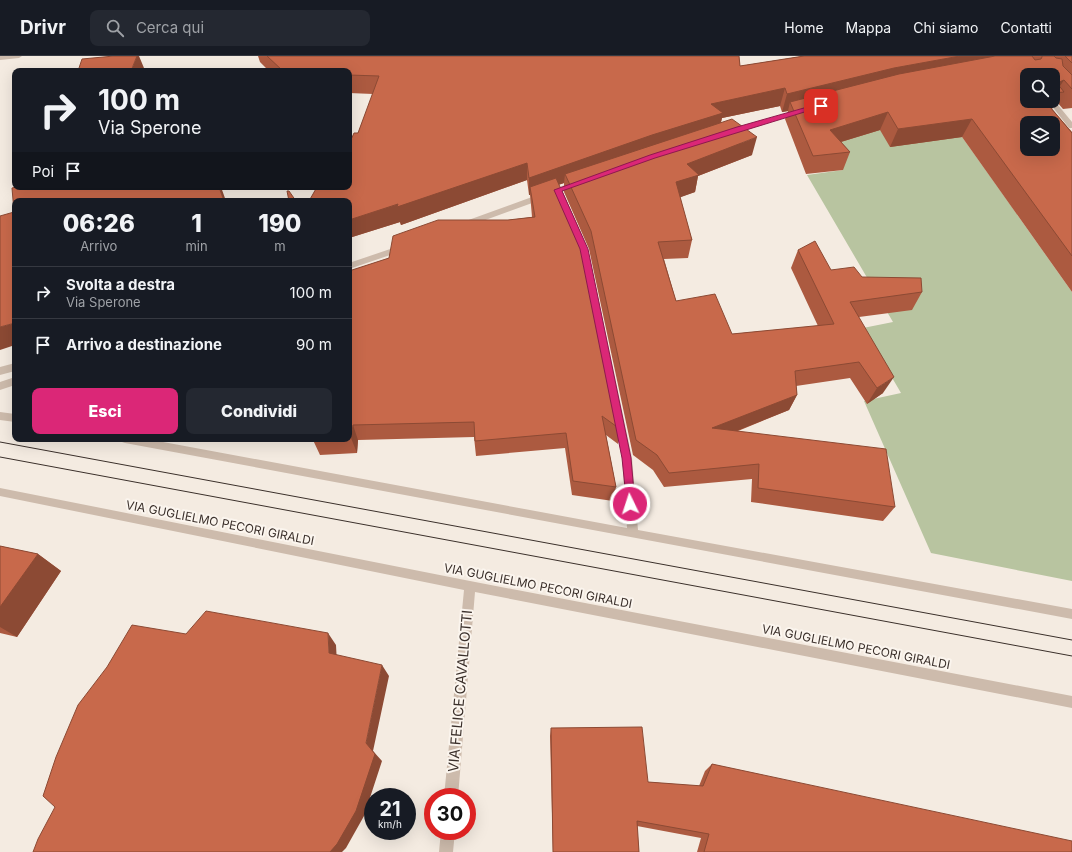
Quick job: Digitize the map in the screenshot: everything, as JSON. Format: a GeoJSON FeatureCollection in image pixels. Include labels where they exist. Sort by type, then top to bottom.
{"type":"FeatureCollection","features":[{"type":"Feature","properties":{"kind":"street"},"geometry":{"type":"LineString","coordinates":[[0,58],[19,56]]}},
{"type":"Feature","properties":{"kind":"street"},"geometry":{"type":"LineString","coordinates":[[1056,108],[1072,126]]}},
{"type":"Feature","properties":{"kind":"street"},"geometry":{"type":"LineString","coordinates":[[725,133],[805,110]]}},
{"type":"Feature","properties":{"kind":"street"},"geometry":{"type":"LineString","coordinates":[[457,228],[559,194],[587,180]]}},
{"type":"Feature","properties":{"kind":"street"},"geometry":{"type":"LineString","coordinates":[[574,227],[584,249],[627,458],[633,534]]}},
{"type":"Feature","properties":{"kind":"street"},"geometry":{"type":"LineString","coordinates":[[352,265],[407,246]]}},
{"type":"Feature","properties":{"kind":"street"},"geometry":{"type":"LineString","coordinates":[[0,371],[12,368]]}},
{"type":"Feature","properties":{"kind":"street"},"geometry":{"type":"LineString","coordinates":[[0,386],[12,382]]}},
{"type":"Feature","properties":{"kind":"street"},"geometry":{"type":"LineString","coordinates":[[0,416],[12,418]]}},
{"type":"Feature","properties":{"kind":"street"},"geometry":{"type":"LineString","coordinates":[[141,442],[1072,614]]}},
{"type":"Feature","properties":{"kind":"street","name":"VIA GUGLIELMO PECORI GIRALDI"},"geometry":{"type":"LineString","coordinates":[[0,492],[470,586],[1072,702]]}},
{"type":"Feature","properties":{"kind":"street","name":"VIA FELICE CAVALLOTTI"},"geometry":{"type":"LineString","coordinates":[[452,788],[470,586]]}},
{"type":"Feature","properties":{"kind":"street"},"geometry":{"type":"LineString","coordinates":[[446,852],[447,840]]}},
{"type":"Feature","properties":{"kind":"green space"},"geometry":{"type":"Polygon","coordinates":[[[828,123],[955,127],[1072,292],[1072,581],[931,553],[864,401],[901,393],[863,328],[893,322],[807,175],[843,170],[828,123]]]}},
{"type":"Feature","properties":{"kind":"building"},"geometry":{"type":"Polygon","coordinates":[[[114,56],[137,56],[132,68],[79,68],[82,59],[114,56]]]}},
{"type":"Feature","properties":{"kind":"building"},"geometry":{"type":"Polygon","coordinates":[[[267,56],[739,56],[740,66],[804,56],[960,56],[894,68],[787,94],[785,88],[711,104],[723,113],[652,135],[529,178],[527,163],[397,207],[398,204],[352,219],[352,198],[311,198],[315,190],[352,190],[352,137],[354,133],[358,133],[379,76],[352,75],[352,68],[280,68],[267,56]]]}},
{"type":"Feature","properties":{"kind":"building"},"geometry":{"type":"Polygon","coordinates":[[[995,56],[1032,56],[1035,60],[1041,59],[1042,56],[1054,56],[1062,59],[1063,66],[1072,75],[1072,89],[1064,80],[1060,82],[1060,68],[1020,68],[1020,108],[1051,108],[1058,116],[1020,116],[1020,156],[1060,156],[1060,119],[1072,133],[1072,256],[972,119],[898,129],[888,112],[830,130],[850,152],[813,156],[790,102],[899,74],[995,56]]]}},
{"type":"Feature","properties":{"kind":"building"},"geometry":{"type":"Polygon","coordinates":[[[1065,56],[1072,56],[1072,63],[1065,56]]]}},
{"type":"Feature","properties":{"kind":"building"},"geometry":{"type":"Polygon","coordinates":[[[1060,87],[1064,92],[1060,92],[1060,87]]]}},
{"type":"Feature","properties":{"kind":"building"},"geometry":{"type":"Polygon","coordinates":[[[732,119],[757,137],[687,164],[699,175],[676,182],[692,240],[658,242],[676,301],[715,294],[732,334],[834,324],[798,250],[815,241],[831,270],[854,267],[862,277],[921,278],[922,292],[850,302],[894,377],[877,388],[859,362],[795,371],[797,395],[712,428],[886,449],[895,507],[758,488],[759,464],[669,473],[657,455],[636,440],[591,231],[565,174],[732,119]]]}},
{"type":"Feature","properties":{"kind":"building"},"geometry":{"type":"Polygon","coordinates":[[[556,178],[580,232],[620,429],[602,416],[616,487],[573,481],[566,433],[475,441],[474,422],[353,425],[352,432],[352,270],[389,258],[393,236],[438,220],[508,220],[535,217],[530,187],[556,178]]]}},
{"type":"Feature","properties":{"kind":"building"},"geometry":{"type":"Polygon","coordinates":[[[12,190],[220,190],[223,198],[13,198],[12,190]]]}},
{"type":"Feature","properties":{"kind":"building"},"geometry":{"type":"Polygon","coordinates":[[[287,191],[289,191],[294,198],[288,198],[287,191]]]}},
{"type":"Feature","properties":{"kind":"building"},"geometry":{"type":"Polygon","coordinates":[[[12,213],[12,324],[0,327],[0,216],[12,213]]]}},
{"type":"Feature","properties":{"kind":"building"},"geometry":{"type":"Polygon","coordinates":[[[0,546],[38,554],[0,607],[0,546]]]}},
{"type":"Feature","properties":{"kind":"building"},"geometry":{"type":"Polygon","coordinates":[[[206,611],[328,633],[329,653],[382,665],[366,743],[375,754],[356,811],[337,844],[330,852],[33,852],[38,839],[55,807],[43,796],[56,757],[78,705],[107,667],[132,625],[186,634],[206,611]]]}},
{"type":"Feature","properties":{"kind":"building"},"geometry":{"type":"Polygon","coordinates":[[[642,727],[648,782],[703,786],[712,764],[1072,841],[1072,852],[704,852],[709,834],[637,821],[639,852],[553,852],[551,728],[642,727]]]}},
{"type":"Feature","properties":{"kind":"tram line"},"geometry":{"type":"LineString","coordinates":[[0,442],[1072,640]]}},
{"type":"Feature","properties":{"kind":"tram line"},"geometry":{"type":"LineString","coordinates":[[0,457],[1072,656]]}},
{"type":"Feature","properties":{"kind":"route"},"geometry":{"type":"LineString","coordinates":[[630,504],[627,458],[584,249],[558,190],[653,156],[821,106]]}}]}
